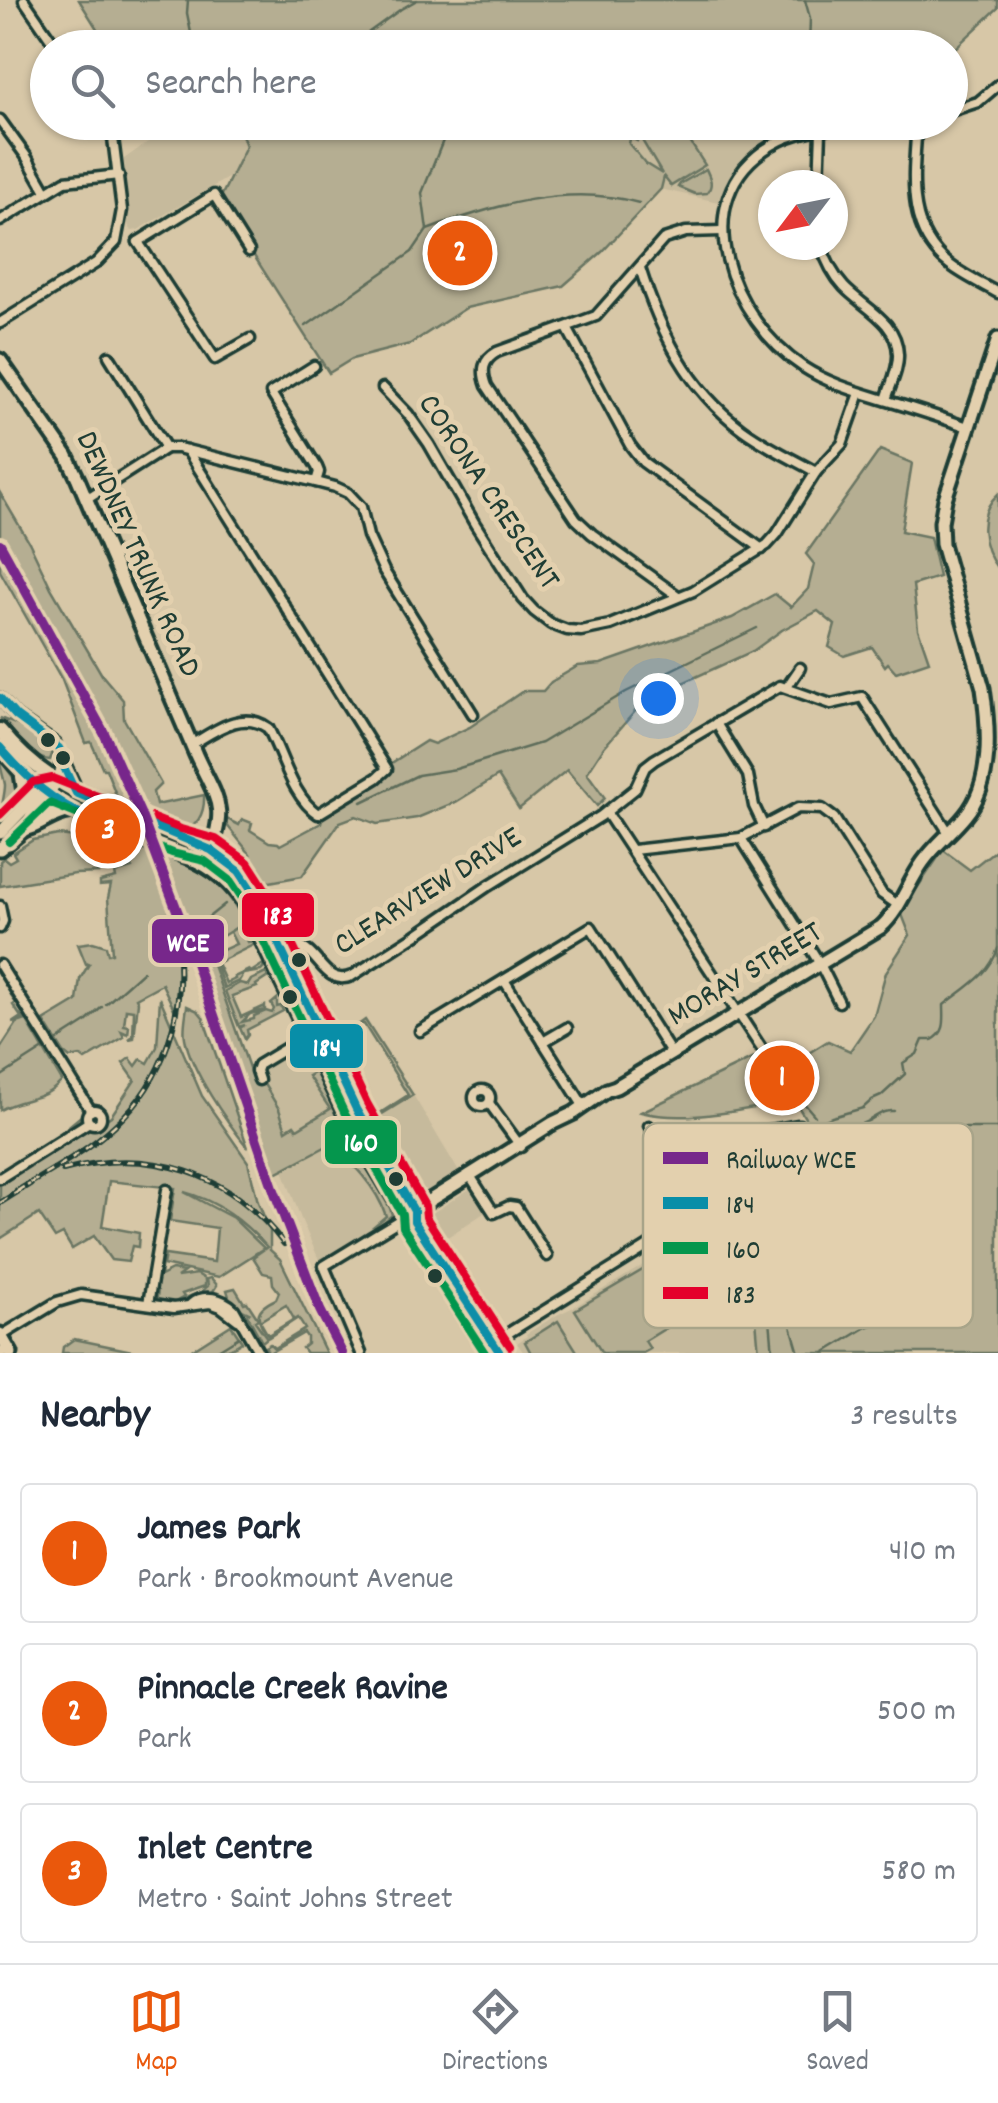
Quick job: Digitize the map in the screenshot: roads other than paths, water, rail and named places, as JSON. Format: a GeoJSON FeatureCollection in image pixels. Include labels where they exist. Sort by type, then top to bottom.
{"type":"FeatureCollection","features":[{"type":"Feature","properties":{"kind":"main road"},"geometry":{"type":"LineString","coordinates":[[0,730],[53,780],[115,813]]}},
{"type":"Feature","properties":{"kind":"main road"},"geometry":{"type":"LineString","coordinates":[[3,751],[115,813],[234,866],[257,898],[316,1039]]}},
{"type":"Feature","properties":{"kind":"main road"},"geometry":{"type":"LineString","coordinates":[[3,751],[22,775],[27,807]]}},
{"type":"Feature","properties":{"kind":"main road"},"geometry":{"type":"LineString","coordinates":[[38,769],[51,766],[53,780],[70,810]]}},
{"type":"Feature","properties":{"kind":"main road"},"geometry":{"type":"LineString","coordinates":[[22,775],[53,780]]}},
{"type":"Feature","properties":{"kind":"main road"},"geometry":{"type":"LineString","coordinates":[[25,829],[70,810],[177,852],[206,856],[243,900],[411,1216],[497,1347]]}},
{"type":"Feature","properties":{"kind":"street"},"geometry":{"type":"LineString","coordinates":[[24,0],[45,30]]}},
{"type":"Feature","properties":{"kind":"street"},"geometry":{"type":"LineString","coordinates":[[968,105],[998,85]]}},
{"type":"Feature","properties":{"kind":"street"},"geometry":{"type":"LineString","coordinates":[[0,120],[46,191]]}},
{"type":"Feature","properties":{"kind":"street"},"geometry":{"type":"LineString","coordinates":[[0,323],[96,263],[110,250],[119,235],[122,210],[113,140]]}},
{"type":"Feature","properties":{"kind":"street"},"geometry":{"type":"LineString","coordinates":[[784,140],[750,163],[731,193],[722,232],[741,298],[762,330],[804,368],[860,393],[968,426]]}},
{"type":"Feature","properties":{"kind":"street"},"geometry":{"type":"LineString","coordinates":[[820,170],[821,140]]}},
{"type":"Feature","properties":{"kind":"street"},"geometry":{"type":"LineString","coordinates":[[916,140],[913,188],[923,231],[935,251],[951,266],[998,293]]}},
{"type":"Feature","properties":{"kind":"street"},"geometry":{"type":"LineString","coordinates":[[0,221],[65,182],[119,175]]}},
{"type":"Feature","properties":{"kind":"street"},"geometry":{"type":"LineString","coordinates":[[138,242],[214,195],[249,251]]}},
{"type":"Feature","properties":{"kind":"street"},"geometry":{"type":"LineString","coordinates":[[678,596],[576,519],[484,378],[484,364],[493,354],[600,313],[664,239],[686,232],[722,232]]}},
{"type":"Feature","properties":{"kind":"street"},"geometry":{"type":"LineString","coordinates":[[119,235],[138,242],[215,360],[250,339]]}},
{"type":"Feature","properties":{"kind":"street"},"geometry":{"type":"LineString","coordinates":[[826,260],[841,284],[894,336],[898,358],[886,400]]}},
{"type":"Feature","properties":{"kind":"street"},"geometry":{"type":"LineString","coordinates":[[640,268],[668,342],[704,394],[743,430],[816,472]]}},
{"type":"Feature","properties":{"kind":"street"},"geometry":{"type":"LineString","coordinates":[[567,328],[643,462],[762,549]]}},
{"type":"Feature","properties":{"kind":"street","name":"MORAY STREET"},"geometry":{"type":"LineString","coordinates":[[361,1353],[324,1266],[881,927],[892,916],[920,865],[965,816],[976,798],[984,769],[987,722],[983,688],[944,555],[943,506],[998,339]]}},
{"type":"Feature","properties":{"kind":"street"},"geometry":{"type":"LineString","coordinates":[[109,356],[166,448]]}},
{"type":"Feature","properties":{"kind":"street","name":"DEWDNEY TRUNK ROAD"},"geometry":{"type":"LineString","coordinates":[[0,360],[67,456],[208,781],[212,810],[206,856]]}},
{"type":"Feature","properties":{"kind":"street"},"geometry":{"type":"LineString","coordinates":[[314,366],[272,394],[318,467],[316,482]]}},
{"type":"Feature","properties":{"kind":"street","name":"CORONA CRESCENT"},"geometry":{"type":"LineString","coordinates":[[383,388],[429,444],[523,599],[542,618],[560,628],[588,630],[610,625],[703,586],[762,549],[778,534],[816,472],[842,444],[860,393]]}},
{"type":"Feature","properties":{"kind":"street"},"geometry":{"type":"LineString","coordinates":[[86,499],[166,448],[336,487],[361,507],[368,536],[384,571],[474,714]]}},
{"type":"Feature","properties":{"kind":"street"},"geometry":{"type":"LineString","coordinates":[[187,450],[387,769],[318,814],[308,806],[263,724],[239,720],[191,745]]}},
{"type":"Feature","properties":{"kind":"street"},"geometry":{"type":"LineString","coordinates":[[787,687],[800,668]]}},
{"type":"Feature","properties":{"kind":"street"},"geometry":{"type":"LineString","coordinates":[[772,1066],[606,812],[635,788],[650,763],[780,686],[832,704],[862,696],[949,833]]}},
{"type":"Feature","properties":{"kind":"street"},"geometry":{"type":"LineString","coordinates":[[0,698],[16,716],[49,738],[53,780],[25,829],[0,849]]}},
{"type":"Feature","properties":{"kind":"street"},"geometry":{"type":"LineString","coordinates":[[716,723],[748,775],[754,806],[764,826]]}},
{"type":"Feature","properties":{"kind":"street"},"geometry":{"type":"LineString","coordinates":[[0,833],[53,780]]}},
{"type":"Feature","properties":{"kind":"street"},"geometry":{"type":"LineString","coordinates":[[633,850],[741,838],[792,810],[826,810],[882,894],[898,905]]}},
{"type":"Feature","properties":{"kind":"street","name":"CLEARVIEW DRIVE"},"geometry":{"type":"LineString","coordinates":[[281,949],[298,946],[310,952],[333,977],[348,978],[606,812]]}},
{"type":"Feature","properties":{"kind":"street"},"geometry":{"type":"LineString","coordinates":[[741,838],[820,964],[839,1002]]}},
{"type":"Feature","properties":{"kind":"street"},"geometry":{"type":"LineString","coordinates":[[0,906],[0,928]]}},
{"type":"Feature","properties":{"kind":"street"},"geometry":{"type":"LineString","coordinates":[[420,1031],[591,927],[671,1053]]}},
{"type":"Feature","properties":{"kind":"street"},"geometry":{"type":"LineString","coordinates":[[0,965],[6,984],[38,1026],[91,1111],[87,1115],[89,1122],[0,1178]]}},
{"type":"Feature","properties":{"kind":"street"},"geometry":{"type":"LineString","coordinates":[[504,980],[585,1108]]}},
{"type":"Feature","properties":{"kind":"street"},"geometry":{"type":"LineString","coordinates":[[543,1042],[567,1028]]}},
{"type":"Feature","properties":{"kind":"street"},"geometry":{"type":"LineString","coordinates":[[258,1080],[258,1065],[298,1042],[316,1039]]}},
{"type":"Feature","properties":{"kind":"street"},"geometry":{"type":"LineString","coordinates":[[489,1103],[519,1146]]}},
{"type":"Feature","properties":{"kind":"street"},"geometry":{"type":"LineString","coordinates":[[468,1179],[494,1213],[516,1207],[547,1256]]}},
{"type":"Feature","properties":{"kind":"street"},"geometry":{"type":"LineString","coordinates":[[148,1304],[167,1190]]}},
{"type":"Feature","properties":{"kind":"street"},"geometry":{"type":"LineString","coordinates":[[497,1347],[643,1252]]}},
{"type":"Feature","properties":{"kind":"street"},"geometry":{"type":"LineString","coordinates":[[11,1353],[0,1336],[57,1302],[81,1295],[174,1308],[203,1298],[219,1300],[234,1309],[259,1353]]}},
{"type":"Feature","properties":{"kind":"waterway"},"geometry":{"type":"LineString","coordinates":[[188,0],[190,30]]}},
{"type":"Feature","properties":{"kind":"waterway"},"geometry":{"type":"LineString","coordinates":[[372,30],[417,0]]}},
{"type":"Feature","properties":{"kind":"waterway"},"geometry":{"type":"LineString","coordinates":[[805,0],[810,30]]}},
{"type":"Feature","properties":{"kind":"waterway"},"geometry":{"type":"LineString","coordinates":[[306,326],[412,252],[427,230],[422,193],[443,140]]}},
{"type":"Feature","properties":{"kind":"waterway"},"geometry":{"type":"LineString","coordinates":[[427,230],[478,212],[558,196],[612,197],[639,203]]}},
{"type":"Feature","properties":{"kind":"waterway"},"geometry":{"type":"LineString","coordinates":[[362,802],[418,775],[456,769],[541,743],[626,692],[757,628]]}},
{"type":"Feature","properties":{"kind":"waterway"},"geometry":{"type":"LineString","coordinates":[[200,924],[225,904]]}},
{"type":"Feature","properties":{"kind":"waterway"},"geometry":{"type":"LineString","coordinates":[[819,1123],[863,1108],[905,1074],[903,1063],[917,1054],[923,1040],[940,1034],[944,1005],[983,973],[998,948]]}},
{"type":"Feature","properties":{"kind":"waterway"},"geometry":{"type":"LineString","coordinates":[[106,1004],[143,971]]}},
{"type":"Feature","properties":{"kind":"waterway"},"geometry":{"type":"LineString","coordinates":[[0,1077],[86,1022],[102,1007]]}},
{"type":"Feature","properties":{"kind":"waterway"},"geometry":{"type":"LineString","coordinates":[[803,1102],[815,1116]]}},
{"type":"Feature","properties":{"kind":"waterway"},"geometry":{"type":"LineString","coordinates":[[864,1123],[894,1111]]}},
{"type":"Feature","properties":{"kind":"waterway"},"geometry":{"type":"LineString","coordinates":[[973,1128],[998,1128]]}},
{"type":"Feature","properties":{"kind":"waterway"},"geometry":{"type":"LineString","coordinates":[[771,1328],[773,1353]]}},
{"type":"Feature","properties":{"kind":"waterway"},"geometry":{"type":"LineString","coordinates":[[792,1328],[799,1353]]}},
{"type":"Feature","properties":{"kind":"waterway"},"geometry":{"type":"LineString","coordinates":[[824,1353],[865,1328]]}},
{"type":"Feature","properties":{"kind":"waterway"},"geometry":{"type":"LineString","coordinates":[[213,1353],[239,1337]]}},
{"type":"Feature","properties":{"kind":"railway"},"geometry":{"type":"LineString","coordinates":[[0,552],[94,721],[134,811],[171,903],[296,1261],[336,1353]]}},
{"type":"Feature","properties":{"kind":"railway"},"geometry":{"type":"LineString","coordinates":[[17,1191],[104,1135],[147,1087],[168,1044],[174,1020],[178,947]]}},
{"type":"Feature","properties":{"kind":"railway"},"geometry":{"type":"LineString","coordinates":[[63,1170],[126,1161],[186,1171],[239,1199],[284,1244]]}},
{"type":"Feature","properties":{"kind":"railway"},"geometry":{"type":"LineString","coordinates":[[0,1203],[30,1184]]}},
{"type":"Feature","properties":{"kind":"rail line","name":"WCE"},"geometry":{"type":"LineString","coordinates":[[0,544],[104,733],[140,813],[275,1193],[320,1310],[342,1353]]}},
{"type":"Feature","properties":{"kind":"place","name":"Pinnacle Creek Ravine"},"geometry":{"type":"Point","coordinates":[460,253]}},
{"type":"Feature","properties":{"kind":"place","name":"Inlet Centre"},"geometry":{"type":"Point","coordinates":[108,831]}},
{"type":"Feature","properties":{"kind":"place","name":"James Park"},"geometry":{"type":"Point","coordinates":[782,1078]}}]}
